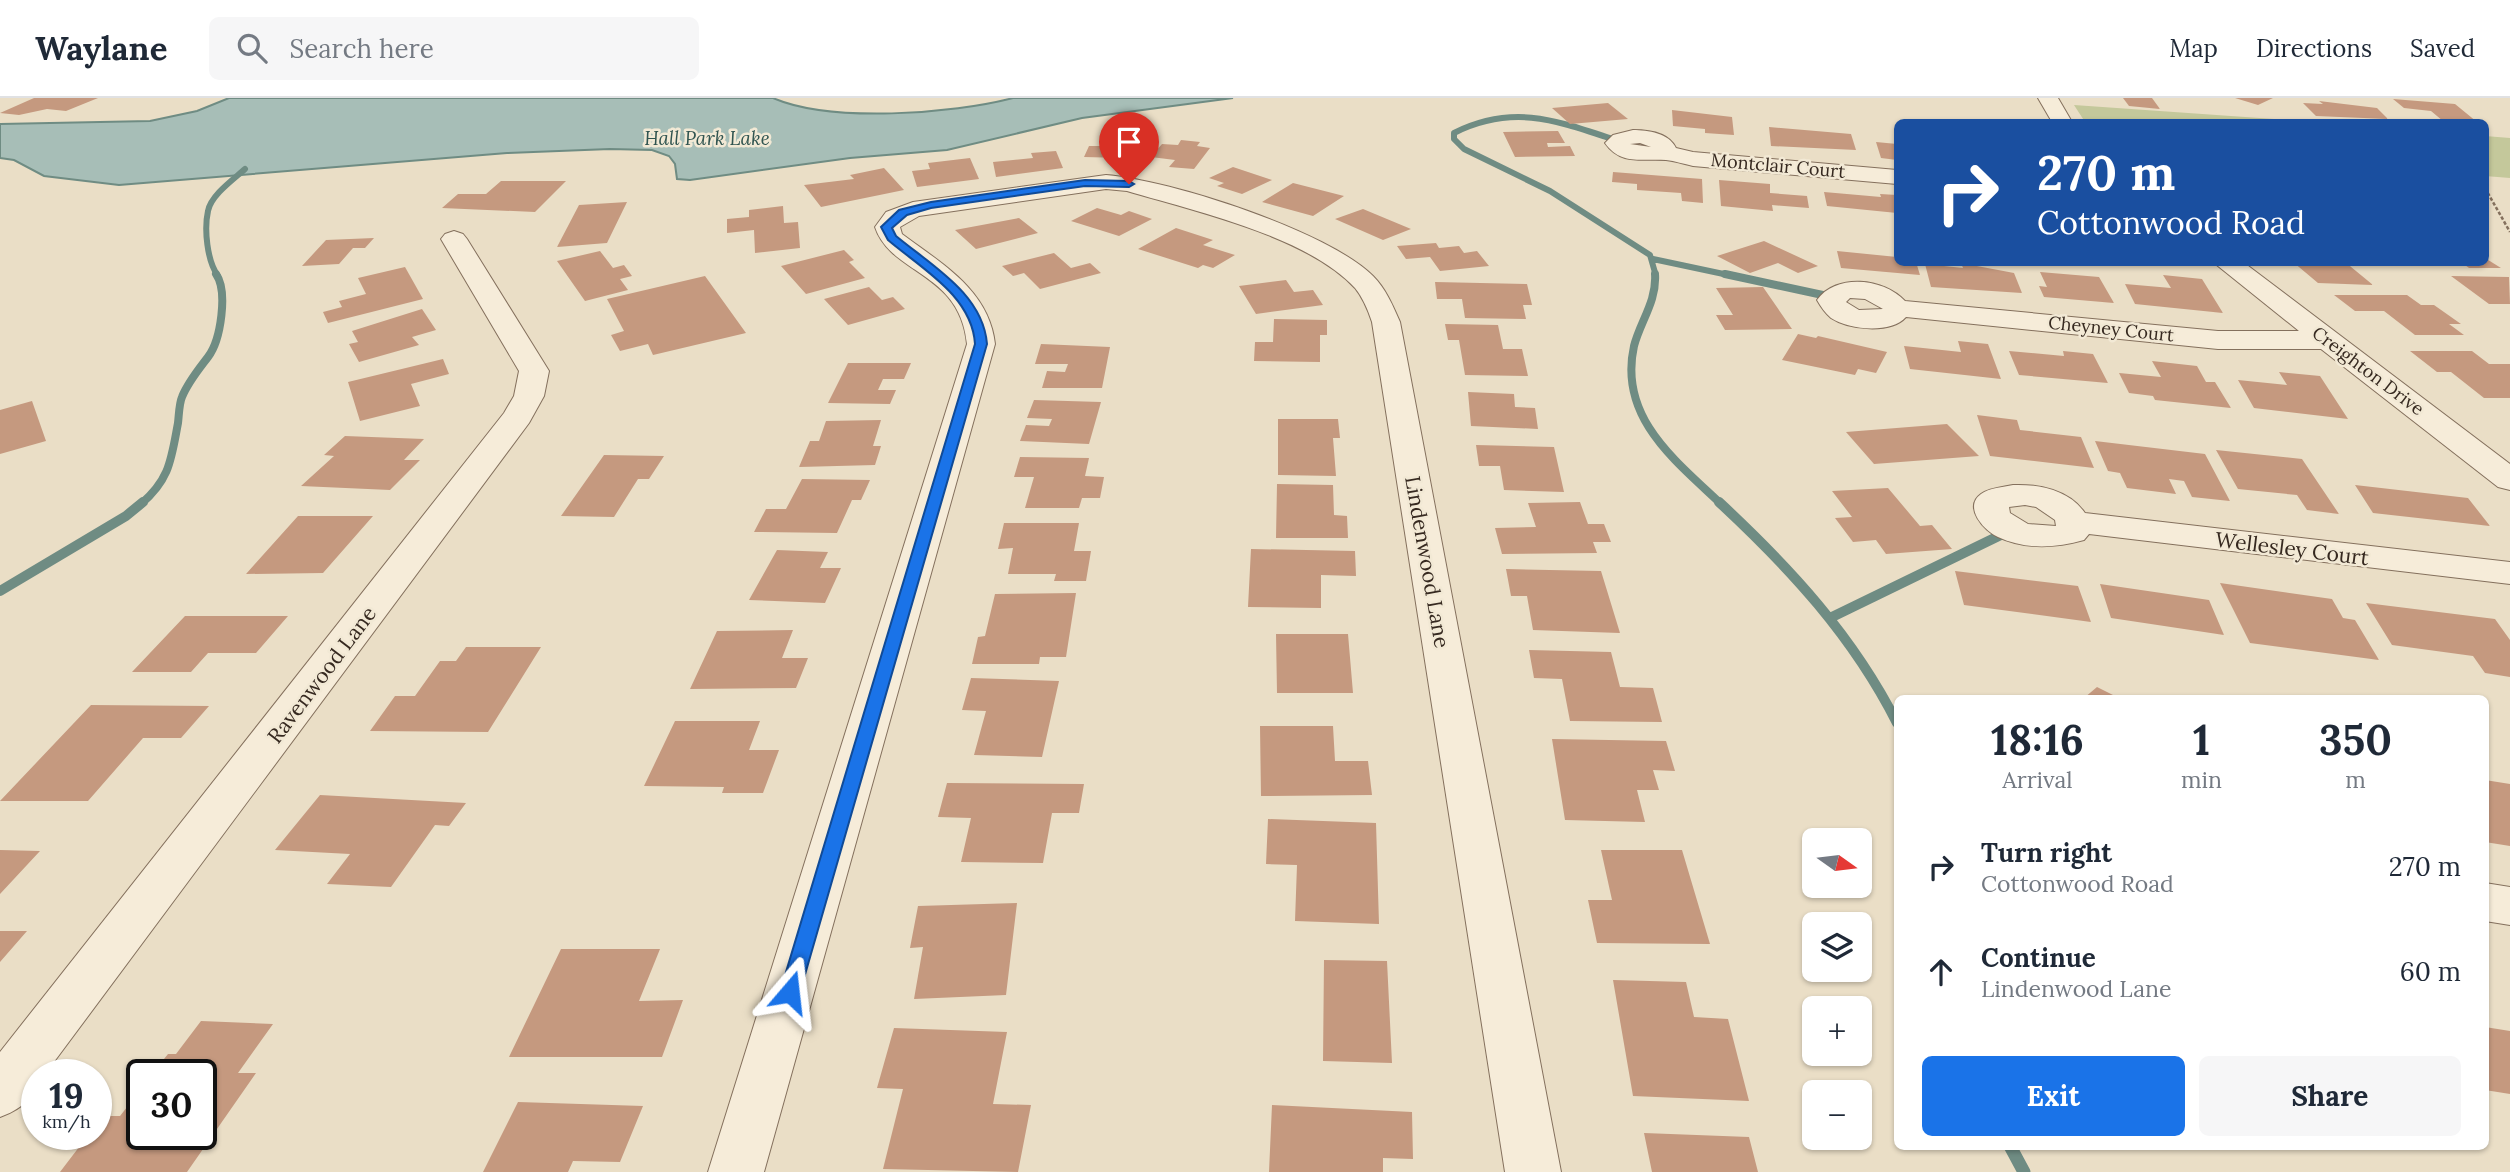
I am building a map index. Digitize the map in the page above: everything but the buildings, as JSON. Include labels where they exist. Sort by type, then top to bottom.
[{"type":"street","points":[[2048,98],[2060,119]]},
{"type":"street","name":"Montclair Court","points":[[1660,153],[1693,159],[1894,177]]},
{"type":"street","name":"Lindenwood Lane","points":[[736,1172],[981,344],[979,325],[966,301],[891,238],[887,227],[895,217],[913,209],[1106,182],[1129,184],[1301,241],[1351,271],[1363,281],[1379,304],[1386,322],[1533,1172]]},
{"type":"street","name":"Ravenwood Lane","points":[[0,1093],[331,663],[510,426],[529,396],[534,371],[454,239]]},
{"type":"street","name":"Creighton Drive","points":[[2231,266],[2510,480]]},
{"type":"street","name":"Cheyney Court","points":[[1897,308],[2218,340],[2326,340]]},
{"type":"street","name":"Wellesley Court","points":[[2074,522],[2510,573]]},
{"type":"street","points":[[2489,903],[2510,906]]},
{"type":"path","points":[[2489,195],[2510,232]]},
{"type":"green space","points":[[2074,105],[2275,119],[2083,119]]},
{"type":"green space","points":[[2489,136],[2510,138],[2510,178],[2489,176]]},
{"type":"water","name":"Hall Park Lake","points":[[229,98],[773,98],[826,111],[892,113],[926,112],[1013,98],[1233,98],[1082,118],[947,150],[850,158],[690,180],[677,179],[675,164],[669,156],[652,150],[507,153],[119,185],[44,176],[14,160],[0,158],[0,124],[150,121],[197,111]]},
{"type":"waterway","points":[[1618,141],[1556,122],[1516,117],[1476,124],[1454,133],[1454,139],[1464,149],[1550,191],[1650,255],[1656,276]]},
{"type":"waterway","points":[[218,276],[207,245],[208,211],[218,193],[245,169]]},
{"type":"waterway","points":[[1653,259],[1733,276]]},
{"type":"waterway","points":[[141,504],[164,477],[173,448],[182,397],[213,349],[222,303],[220,282],[216,274]]},
{"type":"waterway","points":[[1655,274],[1651,302],[1634,346],[1631,372],[1635,395],[1643,416],[1669,454],[1721,504]]},
{"type":"waterway","points":[[1725,274],[1832,297]]},
{"type":"waterway","points":[[0,591],[126,516],[143,502]]},
{"type":"waterway","points":[[1719,502],[1771,552],[1840,632],[1880,691],[1894,717]]},
{"type":"waterway","points":[[1832,617],[2009,531]]},
{"type":"waterway","points":[[2012,1150],[2024,1172]]},
{"type":"route","points":[[790,992],[981,344],[979,325],[966,301],[891,238],[887,227],[903,212],[931,205],[1085,183],[1129,184]]}]
